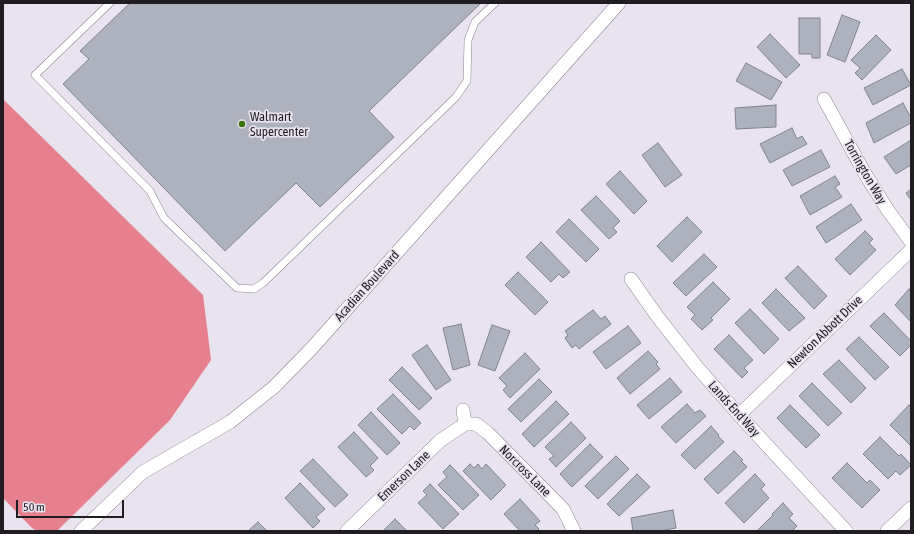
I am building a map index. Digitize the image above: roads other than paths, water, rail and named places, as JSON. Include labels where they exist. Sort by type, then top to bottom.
[{"type":"street","name":"Acadian Boulevard","points":[[81,531],[143,472],[230,422],[274,387],[312,348],[618,3]]},
{"type":"street","name":"Torrington Way","points":[[824,99],[864,172],[887,209],[911,242]]},
{"type":"street","name":"Newton Abbott Drive","points":[[739,415],[911,250]]},
{"type":"street","name":"Lands End Way","points":[[631,279],[656,316],[697,367],[846,531]]},
{"type":"street","points":[[463,410],[465,424]]},
{"type":"street","name":"Emerson Lane","points":[[347,531],[442,440],[465,424]]},
{"type":"street","name":"Norcross Lane","points":[[465,424],[476,424],[488,434],[563,509],[574,531]]},
{"type":"street","points":[[887,531],[911,508]]},
{"type":"lane","points":[[110,3],[35,75],[150,191],[164,218],[237,288],[254,289],[269,277],[456,97],[467,80],[468,40],[475,22],[495,3]]},
{"type":"place","name":"Walmart Supercenter","points":[[242,124]]}]
